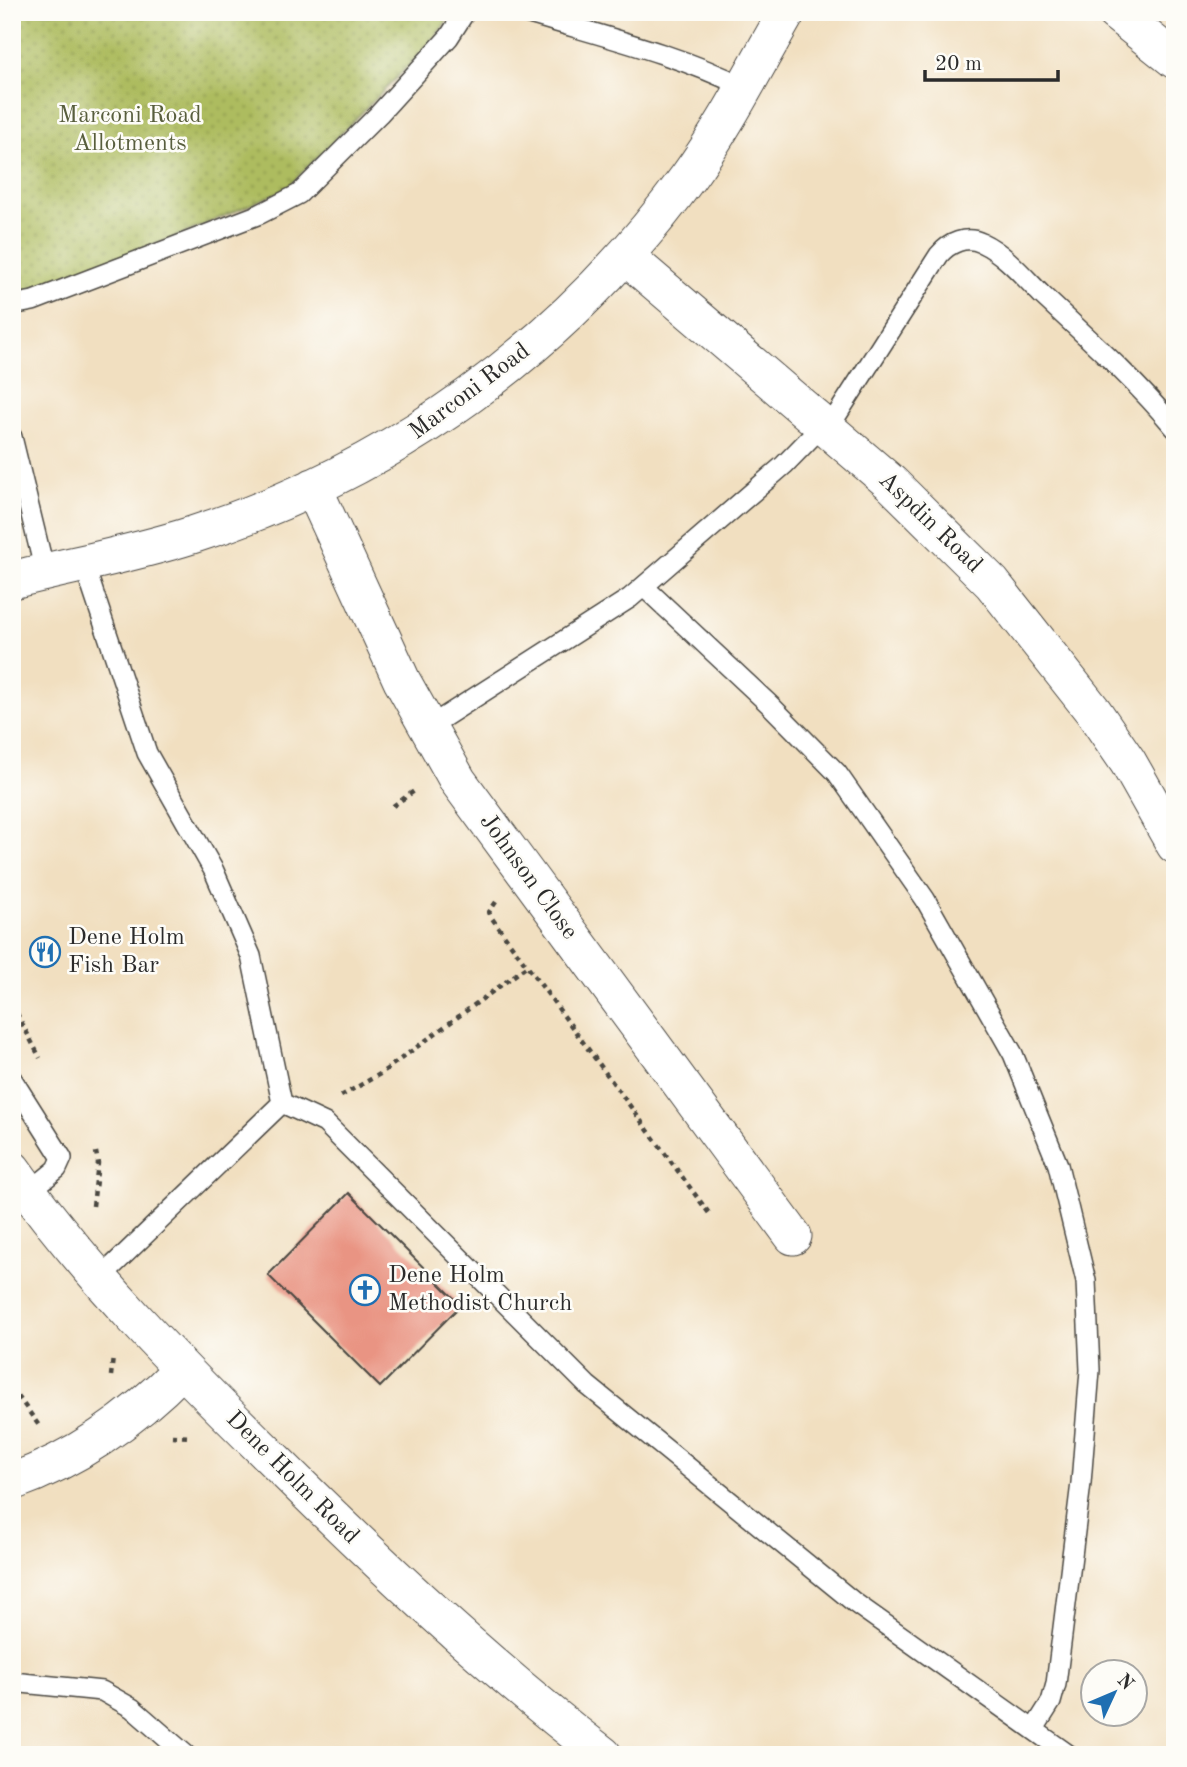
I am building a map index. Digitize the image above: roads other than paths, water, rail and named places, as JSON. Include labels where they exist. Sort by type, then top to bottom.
[{"type":"street","name":"Marconi Road","points":[[29,576],[191,536],[313,487],[404,441],[481,388],[576,308],[625,256],[689,176],[787,12]]},
{"type":"street","points":[[1115,12],[1175,60]]},
{"type":"street","name":"Aspdin Road","points":[[625,256],[922,511],[1023,618],[1128,762],[1175,845]]},
{"type":"street","name":"Johnson Close","points":[[313,487],[427,728],[478,809],[793,1236]]},
{"type":"street","name":"Dene Holm Road","points":[[21,1180],[110,1269],[182,1369],[404,1587],[603,1755]]},
{"type":"street","points":[[12,1482],[97,1442],[155,1397],[182,1369]]},
{"type":"lane","points":[[12,305],[33,301],[244,220],[299,194],[379,114],[455,30],[465,12]]},
{"type":"lane","points":[[523,12],[719,75],[744,88]]},
{"type":"lane","points":[[427,728],[644,587],[806,446],[825,427],[939,255],[950,245],[964,240],[981,242],[1027,280],[1116,366],[1175,428]]},
{"type":"lane","points":[[12,437],[29,576]]},
{"type":"lane","points":[[84,564],[147,752],[214,871],[251,956],[282,1103]]},
{"type":"lane","points":[[644,587],[770,705],[837,774],[925,899],[1013,1054],[1058,1165],[1076,1227],[1086,1281],[1090,1384],[1081,1483],[1055,1693],[1034,1729]]},
{"type":"lane","points":[[12,1079],[62,1157],[57,1169],[21,1180]]},
{"type":"lane","points":[[110,1269],[282,1103]]},
{"type":"lane","points":[[282,1103],[326,1123],[567,1366],[656,1443],[855,1603],[1069,1755]]},
{"type":"lane","points":[[12,1682],[102,1691],[132,1708],[186,1755]]},
{"type":"place","name":"Dene Holm Fish Bar","points":[[45,952]]},
{"type":"place","name":"Dene Holm Methodist Church","points":[[365,1290]]},
{"type":"park label","name":"Marconi Road Allotments","points":[[130,130]]}]
